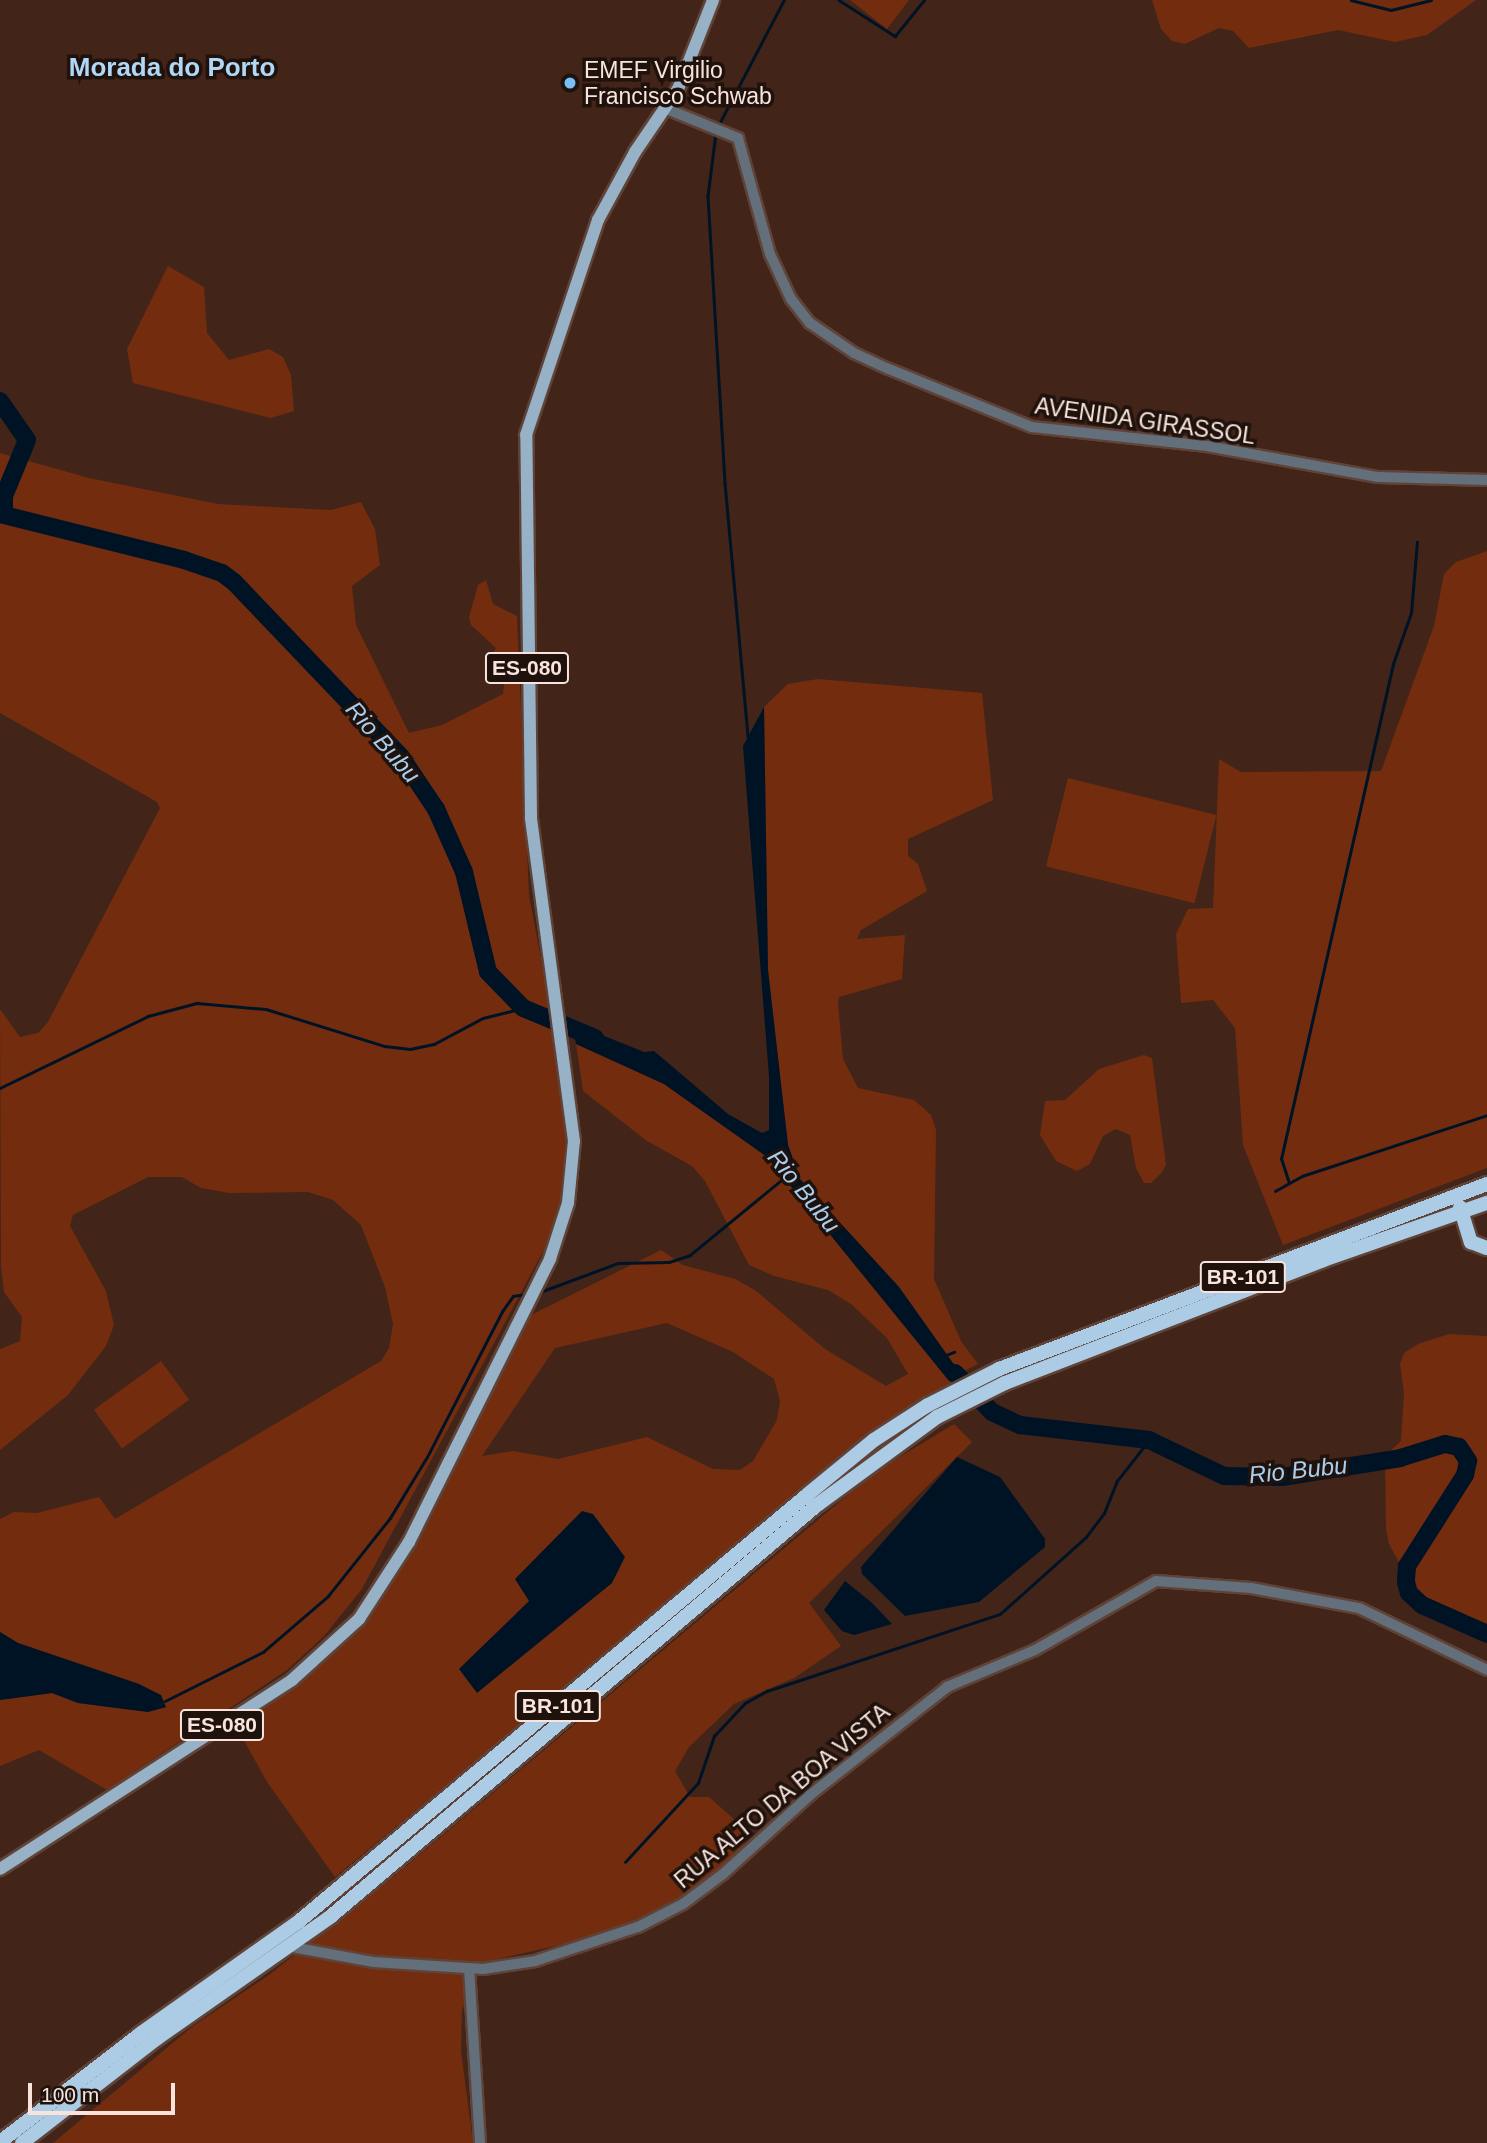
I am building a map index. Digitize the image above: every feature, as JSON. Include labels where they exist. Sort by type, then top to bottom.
[{"type":"highway","name":"BR-101","points":[[0,2142],[140,2034],[297,1923],[874,1440],[932,1411],[999,1369],[1487,1184]]},
{"type":"highway","points":[[1487,1191],[1464,1199],[1461,1213],[1471,1242],[1487,1248]]},
{"type":"highway","name":"BR-101","points":[[22,2143],[156,2039],[292,1947],[817,1504],[932,1411],[1323,1260],[1487,1203]]},
{"type":"main road","name":"ES-080","points":[[0,1869],[292,1680],[328,1651],[378,1593],[432,1497],[534,1296],[568,1203],[574,1141],[539,900],[529,785],[526,435],[598,220],[635,152],[667,109],[713,0]]},
{"type":"street","name":"AVENIDA GIRASSOL","points":[[667,109],[702,120],[738,138],[770,254],[791,299],[810,323],[854,353],[889,369],[1032,427],[1208,446],[1378,477],[1487,480]]},
{"type":"street","name":"RUA ALTO DA BOA VISTA","points":[[292,1947],[373,1962],[469,1968],[534,1962],[638,1927],[683,1904],[810,1795],[947,1686],[1035,1650],[1148,1584],[1166,1580],[1251,1588],[1359,1608],[1487,1670]]},
{"type":"street","points":[[469,1968],[480,2143]]},
{"type":"shaded area","points":[[850,0],[909,0],[887,29]]},
{"type":"shaded area","points":[[1152,0],[1476,0],[1427,35],[1395,42],[1338,30],[1249,48],[1233,31],[1219,28],[1185,44],[1172,41],[1161,29]]},
{"type":"shaded area","points":[[168,266],[204,287],[207,333],[229,360],[269,349],[283,357],[291,375],[294,411],[271,418],[133,383],[127,349]]},
{"type":"shaded area","points":[[0,453],[89,478],[218,504],[331,510],[361,502],[375,529],[380,565],[352,586],[356,625],[409,733],[442,725],[503,694],[504,684],[495,680],[485,665],[496,648],[471,625],[469,617],[478,585],[486,580],[493,604],[517,616],[529,895],[572,1124],[565,1192],[553,1233],[362,1589],[324,1636],[287,1670],[107,1790],[39,1750],[0,1766],[0,1700],[52,1693],[78,1703],[148,1712],[166,1707],[139,1684],[18,1643],[0,1632],[0,1519],[14,1512],[37,1513],[99,1497],[115,1519],[381,1361],[389,1348],[393,1324],[385,1287],[361,1225],[333,1200],[308,1192],[229,1193],[201,1188],[182,1177],[148,1177],[73,1215],[70,1226],[106,1291],[114,1325],[106,1346],[68,1395],[0,1450],[0,1349],[20,1341],[22,1317],[4,1292],[1,1266],[0,1009],[20,1037],[38,1033],[48,1022],[160,808],[157,802],[0,713]]},
{"type":"shaded area","points":[[1487,551],[1487,1168],[1283,1245],[1243,1145],[1235,1028],[1213,1000],[1181,1003],[1176,934],[1188,909],[1213,908],[1219,759],[1241,772],[1381,771],[1434,626],[1444,574],[1456,562]]},
{"type":"shaded area","points":[[818,679],[982,693],[993,800],[908,839],[908,856],[918,864],[927,891],[861,930],[857,939],[905,935],[902,979],[839,997],[838,1004],[843,1059],[858,1088],[914,1100],[931,1115],[936,1130],[934,1279],[961,1341],[978,1364],[960,1373],[899,1287],[800,1179],[788,1145],[768,970],[764,707],[788,684]]},
{"type":"shaded area","points":[[1068,778],[1216,815],[1194,903],[1046,866]]},
{"type":"shaded area","points":[[576,1044],[664,1084],[767,1157],[949,1380],[960,1382],[717,1562],[335,1877],[267,1782],[236,1726],[317,1667],[364,1621],[411,1550],[531,1315],[661,1250],[683,1265],[735,1279],[755,1290],[825,1349],[886,1386],[908,1374],[887,1338],[851,1304],[828,1290],[774,1276],[749,1265],[705,1181],[692,1166],[647,1141],[583,1091]],"holes":[[[667,1323],[733,1352],[774,1379],[780,1401],[777,1420],[753,1461],[740,1470],[713,1469],[647,1437],[558,1459],[513,1451],[482,1456],[555,1348]],[[515,1579],[612,1583],[553,1628],[459,1669],[530,1601]]]},
{"type":"shaded area","points":[[1144,1055],[1152,1058],[1166,1165],[1162,1172],[1151,1183],[1144,1183],[1136,1168],[1130,1135],[1116,1129],[1103,1136],[1090,1164],[1077,1171],[1056,1161],[1040,1135],[1045,1101],[1065,1100],[1099,1069]]},
{"type":"shaded area","points":[[1449,1334],[1487,1336],[1487,1640],[1421,1603],[1389,1544],[1386,1528],[1385,1456],[1401,1441],[1404,1393],[1400,1364],[1404,1353],[1418,1344]]},
{"type":"shaded area","points":[[161,1361],[189,1400],[122,1449],[94,1410]]},
{"type":"shaded area","points":[[954,1424],[972,1442],[809,1603],[841,1646],[794,1678],[734,1704],[689,1747],[675,1771],[690,1797],[709,1797],[736,1821],[746,1841],[734,1858],[677,1903],[629,1929],[485,1962],[462,2010],[461,2051],[473,2143],[53,2143],[193,2026],[269,1975],[393,1877],[875,1472]]},
{"type":"water","points":[[764,707],[768,970],[788,1145],[800,1179],[899,1287],[960,1373],[960,1382],[949,1381],[767,1157],[664,1084],[576,1044],[572,1023],[644,1052],[654,1051],[728,1114],[762,1133],[769,1130],[769,1076],[743,746]]},
{"type":"water","points":[[957,1457],[1000,1477],[1045,1539],[1045,1547],[979,1602],[905,1616],[862,1574],[861,1567]]},
{"type":"water","points":[[582,1511],[593,1514],[625,1557],[612,1583],[477,1693],[459,1669],[529,1601],[515,1579]]},
{"type":"water","points":[[845,1581],[892,1624],[854,1635],[842,1631],[824,1610]]},
{"type":"water","points":[[0,1632],[18,1643],[139,1684],[161,1695],[166,1707],[148,1712],[78,1703],[52,1693],[0,1700]]},
{"type":"waterway","points":[[718,126],[784,0]]},
{"type":"waterway","points":[[839,0],[895,36],[924,0]]},
{"type":"waterway","points":[[1351,0],[1391,10],[1431,0]]},
{"type":"waterway","points":[[716,133],[708,196],[725,483],[748,736]]},
{"type":"waterway","name":"Rio Bubu","points":[[0,401],[27,440],[4,496],[4,515],[184,560],[222,573],[234,582],[401,757],[436,809],[464,872],[488,972],[523,1008],[595,1038]]},
{"type":"waterway","points":[[1289,1183],[1281,1159],[1393,664],[1411,613],[1417,542]]},
{"type":"waterway","points":[[0,1088],[148,1016],[197,1003],[266,1009],[385,1046],[410,1049],[434,1044],[483,1018],[523,1008]]},
{"type":"waterway","points":[[1275,1191],[1302,1176],[1487,1115]]},
{"type":"waterway","points":[[540,1292],[618,1263],[669,1262],[690,1255],[785,1177]]},
{"type":"waterway","points":[[165,1701],[263,1652],[328,1596],[390,1518],[427,1457],[503,1310],[513,1296],[526,1294]]},
{"type":"waterway","points":[[944,1356],[954,1352]]},
{"type":"waterway","name":"Rio Bubu","points":[[955,1373],[992,1412],[1020,1425],[1149,1440],[1224,1476],[1282,1477],[1400,1458],[1445,1444],[1459,1447],[1468,1461],[1465,1475],[1407,1566],[1406,1582],[1409,1593],[1422,1605],[1487,1634]]},
{"type":"waterway","points":[[625,1862],[698,1783],[714,1736],[745,1703],[767,1691],[1000,1614],[1086,1537],[1104,1513],[1117,1481],[1149,1440]]},
{"type":"place","name":"EMEF Virgilio Francisco Schwab","points":[[570,83]]},
{"type":"district","name":"Morada do Porto","points":[[172,68]]}]
